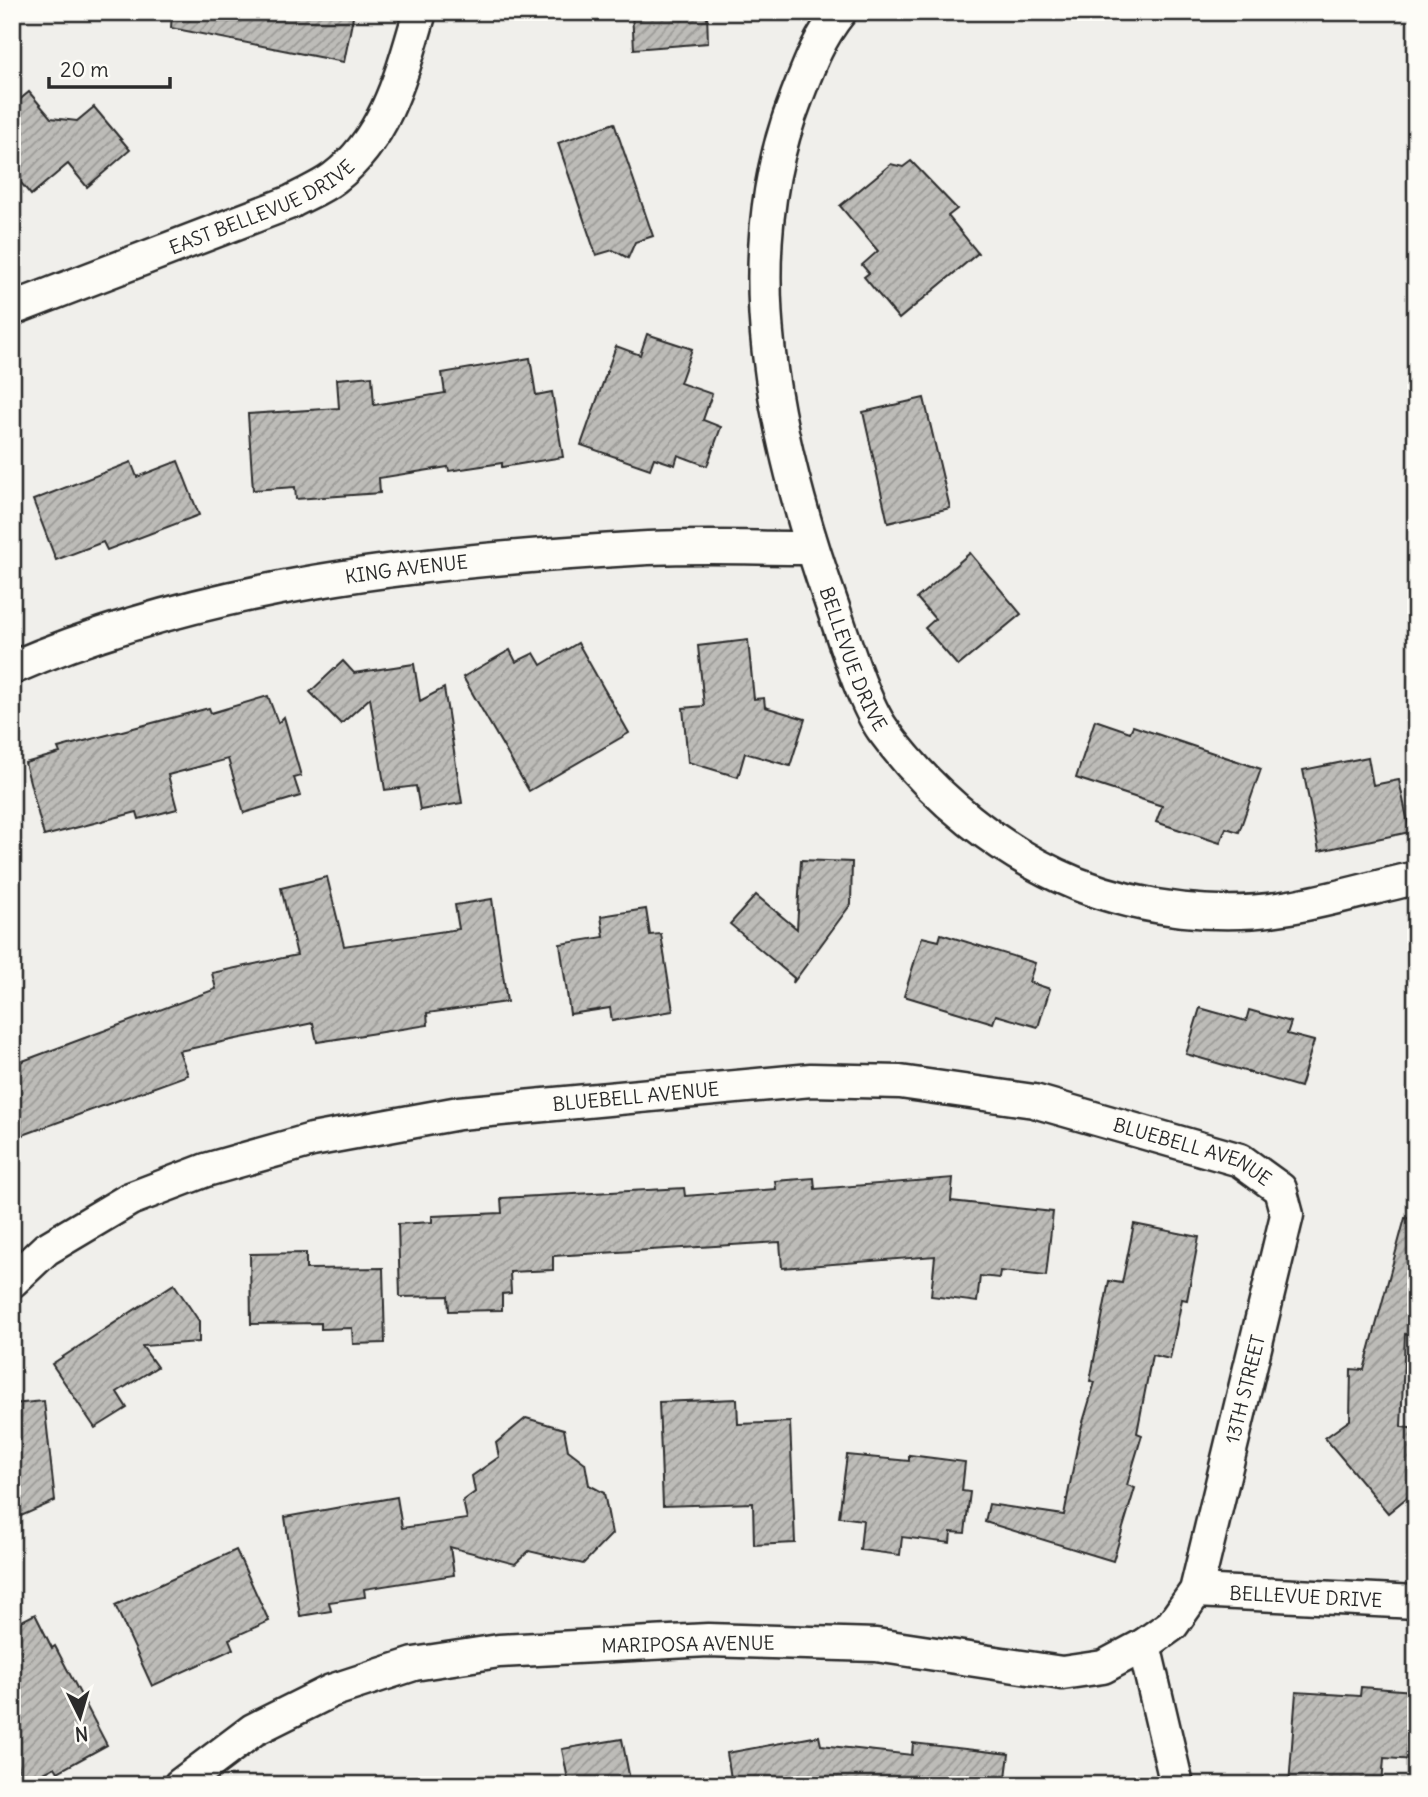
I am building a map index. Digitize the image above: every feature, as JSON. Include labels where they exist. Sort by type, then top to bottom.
[{"type":"street","name":"EAST BELLEVUE DRIVE","points":[[12,309],[291,202],[334,178],[368,144],[393,101],[420,12]]},
{"type":"street","name":"BELLEVUE DRIVE","points":[[839,12],[820,37],[781,138],[763,245],[767,338],[789,463],[812,548],[852,663],[881,728],[949,804],[1010,850],[1078,884],[1171,909],[1240,913],[1291,907],[1416,878]]},
{"type":"street","name":"KING AVENUE","points":[[12,668],[78,639],[184,607],[397,569],[634,548],[812,548]]},
{"type":"street","name":"BLUEBELL AVENUE","points":[[12,1281],[47,1250],[130,1199],[206,1170],[312,1140],[459,1113],[811,1080],[901,1082],[1034,1101],[1240,1160],[1280,1189]]},
{"type":"street","name":"13TH STREET","points":[[1196,1591],[1287,1215],[1280,1189]]},
{"type":"street","name":"BELLEVUE DRIVE","points":[[1196,1591],[1416,1602]]},
{"type":"street","name":"MARIPOSA AVENUE","points":[[180,1785],[253,1730],[331,1691],[414,1664],[499,1651],[708,1640],[863,1645],[1062,1673],[1103,1667],[1144,1645],[1172,1625],[1196,1591]]},
{"type":"street","points":[[1144,1645],[1177,1785]]},
{"type":"building","points":[[172,12],[354,12],[344,62],[171,28]]},
{"type":"building","points":[[632,12],[707,12],[708,43],[634,49]]},
{"type":"building","points":[[29,92],[51,118],[77,121],[94,107],[130,150],[87,187],[68,164],[31,195],[12,172],[12,106]]},
{"type":"building","points":[[614,123],[653,236],[635,242],[628,258],[613,250],[596,255],[558,143]]},
{"type":"building","points":[[911,161],[957,209],[948,216],[978,253],[899,319],[864,277],[869,273],[862,265],[878,251],[840,206],[891,164],[903,167]]},
{"type":"building","points":[[647,334],[692,349],[680,383],[712,394],[703,420],[721,427],[707,466],[678,455],[675,465],[654,458],[650,469],[581,445],[616,346],[640,355]]},
{"type":"building","points":[[530,358],[536,395],[552,392],[563,457],[502,467],[502,463],[449,471],[448,467],[379,478],[380,493],[296,499],[295,487],[253,490],[248,414],[339,408],[337,379],[372,376],[374,405],[445,393],[442,373]]},
{"type":"building","points":[[924,398],[950,508],[888,523],[863,412]]},
{"type":"building","points":[[178,461],[199,515],[107,550],[103,542],[56,560],[33,500],[131,462],[137,477]]},
{"type":"building","points":[[970,553],[1021,614],[958,666],[925,628],[935,619],[917,598]]},
{"type":"building","points":[[748,640],[754,699],[764,698],[765,707],[805,719],[790,766],[745,753],[738,777],[688,762],[683,708],[704,706],[698,646]]},
{"type":"building","points":[[578,643],[629,733],[529,791],[463,677],[510,650],[516,662],[534,653],[541,665]]},
{"type":"building","points":[[343,661],[354,673],[414,664],[420,701],[444,688],[462,803],[420,810],[416,786],[385,790],[370,698],[341,724],[310,692]]},
{"type":"building","points":[[268,696],[278,723],[284,717],[301,776],[294,778],[300,796],[244,813],[228,759],[168,775],[177,809],[139,819],[137,812],[44,836],[25,763],[60,753],[58,748],[209,708],[211,713]]},
{"type":"building","points":[[1095,720],[1130,732],[1133,726],[1261,769],[1239,832],[1226,828],[1220,843],[1156,822],[1162,806],[1076,778]]},
{"type":"building","points":[[1368,757],[1373,785],[1399,780],[1410,832],[1319,851],[1303,770]]},
{"type":"building","points":[[801,860],[852,862],[851,904],[793,983],[794,978],[730,924],[756,895],[797,929]]},
{"type":"building","points":[[327,877],[344,946],[459,929],[455,905],[492,899],[507,1002],[427,1013],[428,1025],[317,1042],[313,1023],[179,1051],[188,1075],[12,1139],[12,1065],[216,989],[212,973],[297,955],[281,888]]},
{"type":"building","points":[[646,909],[650,935],[661,934],[673,1011],[612,1021],[610,1008],[570,1014],[560,944],[604,937],[601,916]]},
{"type":"building","points":[[941,934],[1035,963],[1029,982],[1050,989],[1038,1027],[996,1015],[993,1023],[904,996],[922,937],[939,941]]},
{"type":"building","points":[[1200,1008],[1246,1021],[1249,1010],[1291,1022],[1287,1034],[1314,1041],[1300,1087],[1186,1054]]},
{"type":"building","points":[[814,1178],[815,1189],[953,1178],[951,1201],[1053,1212],[1046,1276],[1000,1271],[999,1278],[980,1276],[977,1302],[931,1296],[935,1256],[782,1268],[780,1242],[553,1256],[553,1270],[510,1272],[511,1293],[502,1294],[502,1310],[449,1311],[448,1296],[400,1297],[398,1224],[432,1222],[432,1216],[502,1213],[501,1198],[684,1188],[685,1196],[776,1189],[775,1181]]},
{"type":"building","points":[[1405,1218],[1416,1219],[1416,1337],[1405,1334],[1401,1427],[1416,1429],[1416,1490],[1388,1513],[1325,1438],[1350,1420],[1351,1369],[1364,1370]]},
{"type":"building","points":[[1134,1224],[1199,1237],[1187,1300],[1182,1299],[1170,1359],[1152,1355],[1137,1433],[1142,1435],[1127,1485],[1135,1488],[1113,1561],[985,1522],[989,1504],[1064,1515],[1080,1432],[1095,1382],[1090,1381],[1109,1281],[1122,1283]]},
{"type":"building","points":[[306,1253],[306,1269],[383,1268],[385,1343],[353,1344],[352,1328],[321,1329],[321,1323],[251,1324],[250,1254]]},
{"type":"building","points":[[174,1284],[199,1321],[199,1342],[142,1346],[157,1367],[117,1392],[127,1408],[95,1428],[52,1364]]},
{"type":"building","points":[[737,1399],[738,1424],[790,1422],[795,1543],[754,1545],[753,1503],[663,1506],[659,1402]]},
{"type":"building","points":[[44,1401],[55,1501],[12,1520],[12,1404]]},
{"type":"building","points":[[526,1418],[564,1429],[568,1450],[585,1463],[589,1485],[604,1493],[612,1534],[583,1564],[529,1551],[515,1564],[450,1547],[454,1575],[364,1589],[365,1597],[329,1602],[331,1611],[300,1616],[285,1517],[397,1497],[402,1528],[467,1519],[463,1501],[475,1492],[472,1476],[499,1457],[496,1443]]},
{"type":"building","points":[[847,1455],[909,1461],[909,1455],[965,1462],[962,1491],[970,1492],[965,1533],[951,1532],[950,1543],[902,1537],[900,1555],[860,1550],[863,1520],[839,1517]]},
{"type":"building","points":[[236,1550],[269,1621],[229,1639],[233,1649],[152,1686],[115,1605]]},
{"type":"building","points":[[35,1614],[52,1648],[55,1646],[107,1745],[58,1772],[55,1767],[26,1783],[12,1756],[12,1626]]},
{"type":"building","points":[[1361,1687],[1414,1691],[1412,1718],[1416,1718],[1416,1760],[1384,1758],[1382,1785],[1289,1785],[1296,1692],[1360,1696]]},
{"type":"building","points":[[819,1736],[821,1745],[912,1755],[913,1743],[1009,1754],[1005,1785],[732,1785],[727,1753]]},
{"type":"building","points":[[622,1739],[631,1785],[569,1785],[562,1749]]}]
